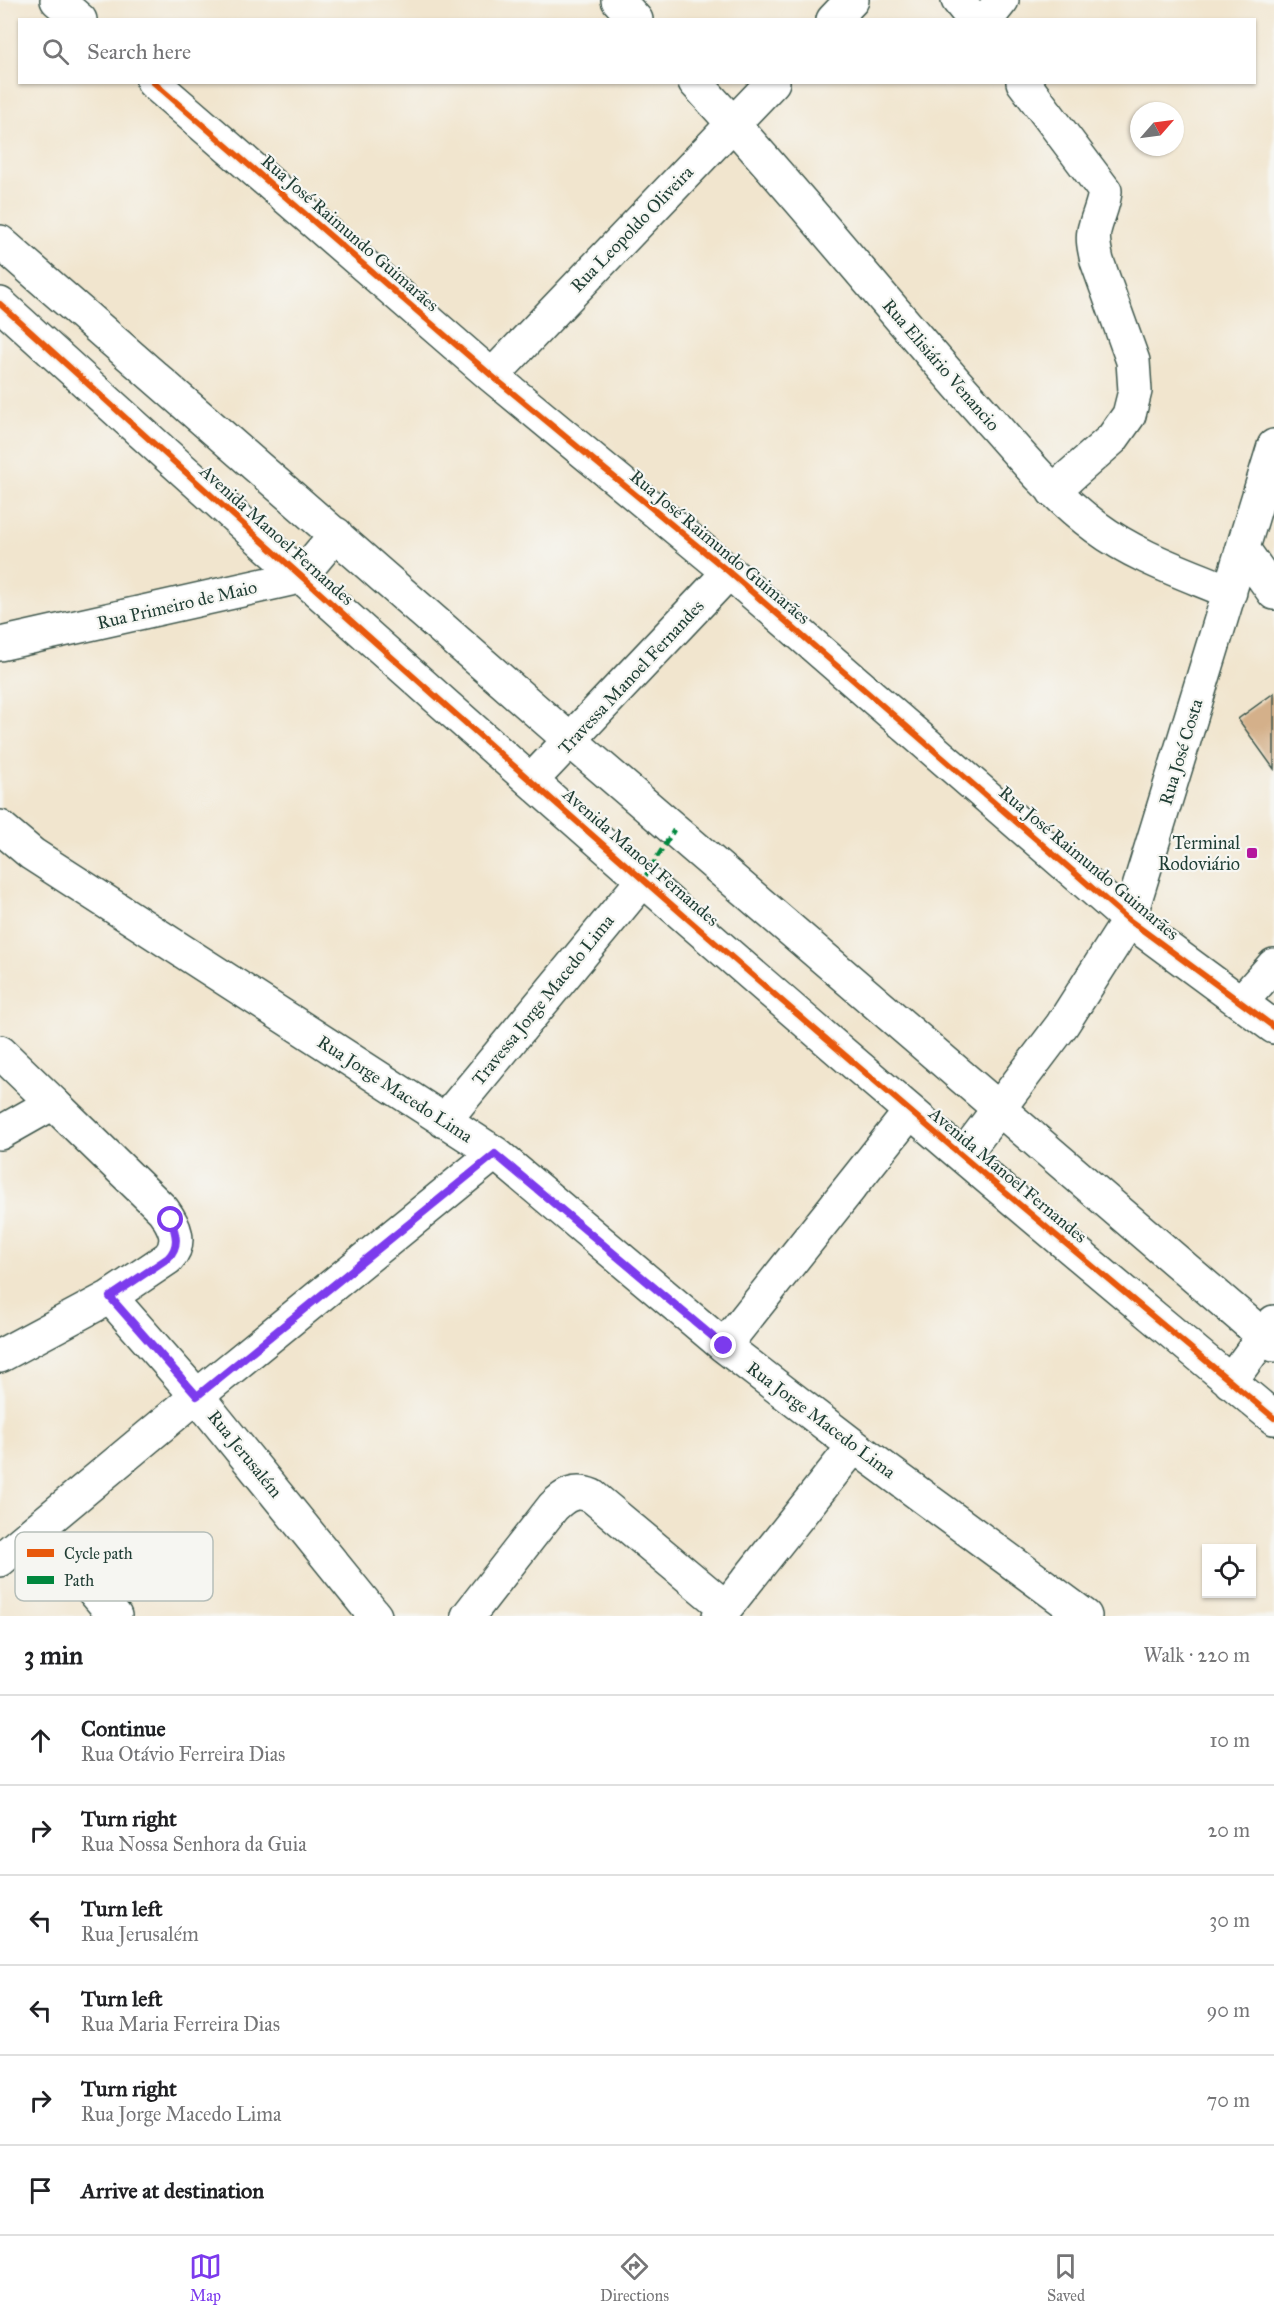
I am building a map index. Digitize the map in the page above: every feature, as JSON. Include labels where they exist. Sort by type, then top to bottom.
[{"type":"street","points":[[57,0],[78,18]]},
{"type":"street","points":[[618,0],[634,18]]},
{"type":"street","points":[[835,18],[852,0]]},
{"type":"street","points":[[958,0],[972,18]]},
{"type":"street","points":[[988,18],[1002,0]]},
{"type":"street","name":"Rua José Raimundo Guimarães","points":[[155,84],[492,376],[729,572],[1129,920],[1274,1027]]},
{"type":"street","name":"Rua Elisiário Venancio","points":[[697,84],[734,123],[946,371],[1053,491],[1097,528],[1149,559],[1230,592]]},
{"type":"street","name":"Rua Leopoldo Oliveira","points":[[492,376],[771,84]]},
{"type":"street","points":[[1024,84],[1105,192],[1105,199],[1094,233],[1094,246],[1097,261],[1133,361],[1135,391],[1129,415],[1112,439],[1053,491]]},
{"type":"street","name":"Avenida Manoel Fernandes","points":[[0,242],[999,1111],[1270,1334]]},
{"type":"street","name":"Avenida Manoel Fernandes","points":[[0,304],[300,577],[643,880],[910,1112],[1274,1418]]},
{"type":"street","name":"Rua José Costa","points":[[963,1156],[999,1111],[1062,1024],[1129,920],[1274,446]]},
{"type":"street","points":[[300,577],[336,534]]},
{"type":"street","points":[[1243,549],[1274,592]]},
{"type":"street","name":"Travessa Manoel Fernandes","points":[[531,781],[729,572]]},
{"type":"street","name":"Rua Primeiro de Maio","points":[[0,644],[300,577]]},
{"type":"street","name":"Rua Jorge Macedo Lima","points":[[0,827],[32,854],[495,1154],[724,1346],[854,1446],[1085,1616]]},
{"type":"street","name":"Travessa Jorge Macedo Lima","points":[[444,1121],[643,880]]},
{"type":"street","points":[[1241,1002],[1274,965]]},
{"type":"street","points":[[0,1052],[171,1220],[177,1242],[174,1252],[168,1258],[110,1297],[0,1356]]},
{"type":"street","points":[[0,1133],[53,1103]]},
{"type":"street","points":[[724,1346],[910,1112]]},
{"type":"street","points":[[35,1532],[197,1396],[495,1154]]},
{"type":"street","name":"Rua Jerusalém","points":[[110,1297],[197,1396],[375,1616]]},
{"type":"street","points":[[1230,1382],[1270,1334]]},
{"type":"street","points":[[468,1616],[561,1498],[582,1492],[592,1496],[722,1612],[854,1446]]},
{"type":"street","points":[[40,1528],[43,1532]]},
{"type":"street","points":[[0,1560],[15,1548]]},
{"type":"street","points":[[103,1601],[116,1616]]},
{"type":"building","points":[[1274,693],[1274,769],[1238,719]]},
{"type":"marked path","points":[[643,880],[674,830]]},
{"type":"cycle path","points":[[155,84],[492,376],[729,572],[1129,920],[1274,1027]]},
{"type":"cycle path","points":[[0,304],[339,610],[680,912],[1000,1188],[1274,1418]]},
{"type":"place","name":"Terminal Rodoviário","points":[[1252,853]]},
{"type":"route","points":[[171,1220],[177,1242],[174,1252],[110,1297],[197,1396],[495,1154],[724,1346]]}]
